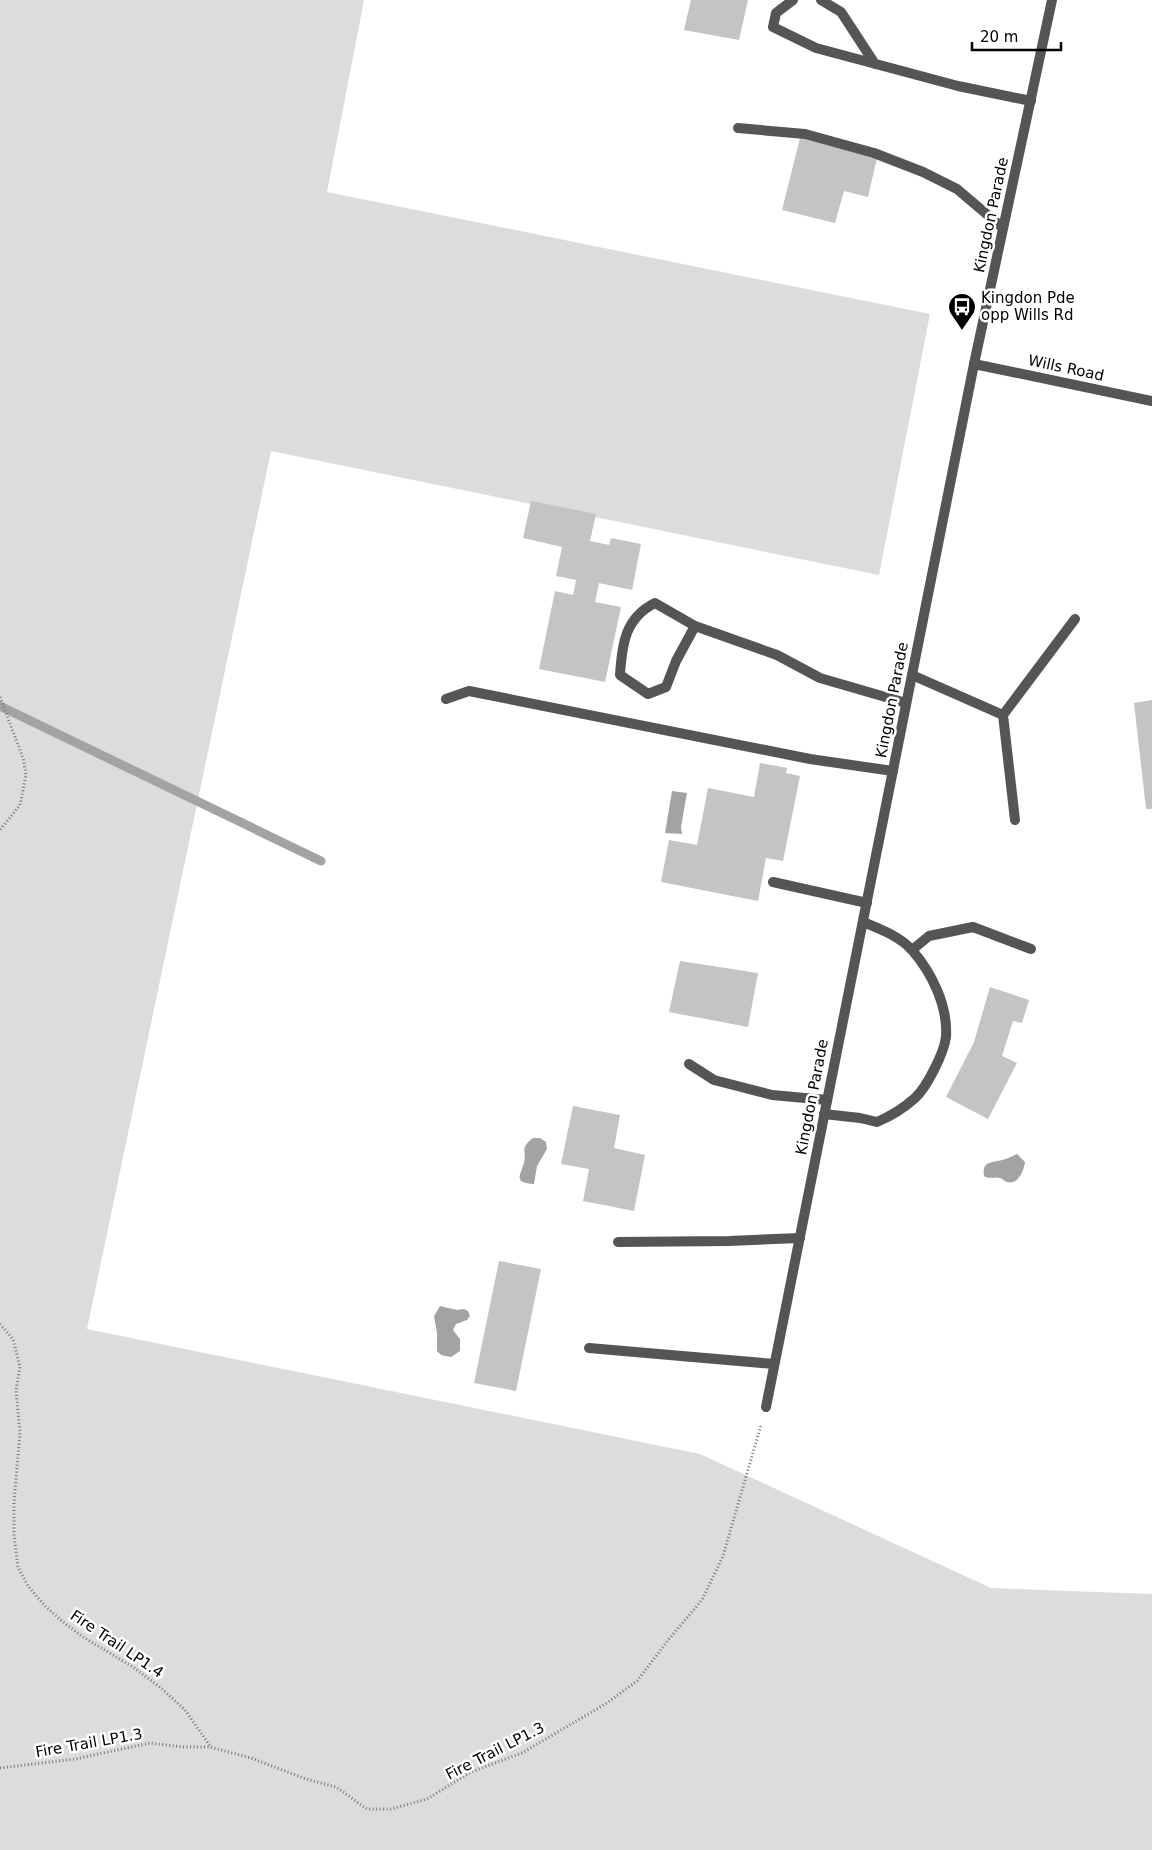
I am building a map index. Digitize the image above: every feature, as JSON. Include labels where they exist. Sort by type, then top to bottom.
[{"type":"street","points":[[793,0],[776,13],[773,27],[816,48],[958,86],[1031,101]]},
{"type":"street","points":[[821,0],[841,12],[875,64]]},
{"type":"street","name":"Kingdon Parade","points":[[766,1407],[974,364],[1052,0]]},
{"type":"street","points":[[738,128],[805,134],[874,153],[915,169],[957,189],[1003,228]]},
{"type":"street","name":"Wills Road","points":[[974,364],[1152,402]]},
{"type":"street","points":[[695,626],[676,661],[666,687],[648,694],[620,675],[622,651],[630,625],[642,609],[655,603],[695,626],[777,655],[820,678],[906,703]]},
{"type":"street","points":[[1015,820],[1003,715],[1075,619]]},
{"type":"street","points":[[912,675],[1003,715]]},
{"type":"street","points":[[446,699],[469,691],[810,758],[893,772]]},
{"type":"street","points":[[773,882],[866,904]]},
{"type":"street","points":[[824,1114],[877,1122],[894,1115],[917,1097],[937,1065],[946,1038],[943,1006],[930,976],[912,950],[894,935],[863,922]]},
{"type":"street","points":[[912,950],[929,936],[973,926],[1031,950]]},
{"type":"street","points":[[689,1064],[714,1080],[772,1095],[827,1100]]},
{"type":"street","points":[[618,1242],[800,1238]]},
{"type":"street","points":[[589,1348],[774,1364]]},
{"type":"path","points":[[0,697],[23,758],[26,775],[20,806],[0,830]]},
{"type":"path","name":"Fire Trail LP1.4","points":[[0,1324],[13,1339],[20,1367],[16,1390],[20,1433],[14,1503],[14,1535],[18,1567],[28,1586],[63,1622],[83,1637],[133,1667],[186,1710],[210,1747]]},
{"type":"path","name":"Fire Trail LP1.3","points":[[0,1768],[75,1759],[150,1743],[183,1747],[210,1747],[251,1758],[306,1779],[336,1786],[367,1809],[391,1810],[427,1799],[471,1772],[522,1753],[607,1703],[637,1681],[702,1600],[723,1556],[766,1407]]},
{"type":"shaded area","points":[[0,0],[364,0],[327,192],[930,314],[879,575],[271,451],[87,1329],[700,1454],[991,1588],[1152,1594],[1152,1850],[0,1850]]},
{"type":"shaded area","points":[[672,791],[687,793],[681,827],[682,834],[665,833]]},
{"type":"shaded area","points":[[533,1138],[540,1138],[546,1142],[547,1149],[537,1166],[534,1184],[523,1182],[520,1178],[525,1159],[524,1150]]},
{"type":"shaded area","points":[[1017,1154],[1025,1162],[1022,1173],[1014,1181],[1007,1182],[1000,1178],[984,1176],[986,1165]]},
{"type":"shaded area","points":[[440,1306],[457,1310],[464,1309],[468,1311],[470,1316],[467,1320],[456,1324],[453,1330],[460,1339],[460,1351],[451,1357],[441,1355],[437,1351],[437,1333],[434,1316]]},
{"type":"building","points":[[691,0],[748,0],[739,40],[684,30]]},
{"type":"building","points":[[800,138],[877,158],[868,197],[844,191],[835,223],[782,210]]},
{"type":"building","points":[[531,501],[596,514],[590,541],[609,545],[611,538],[641,544],[632,590],[599,583],[595,602],[621,607],[605,682],[539,669],[555,591],[573,595],[576,580],[556,576],[562,547],[523,538]]},
{"type":"building","points":[[1152,700],[1152,809],[1146,809],[1134,703]]},
{"type":"building","points":[[760,763],[787,768],[786,773],[800,776],[783,861],[766,858],[758,901],[661,882],[669,840],[697,845],[708,788],[754,797]]},
{"type":"building","points":[[680,961],[758,973],[748,1027],[669,1012]]},
{"type":"building","points":[[990,987],[1029,1000],[1022,1023],[1013,1021],[1002,1056],[1017,1063],[988,1119],[946,1097],[974,1042]]},
{"type":"building","points":[[573,1106],[620,1115],[614,1148],[645,1155],[634,1211],[583,1201],[589,1169],[561,1164]]},
{"type":"building","points":[[499,1261],[541,1269],[516,1391],[474,1383]]},
{"type":"waterway","points":[[0,706],[321,861]]},
{"type":"place","name":"Kingdon Pde opp Wills Rd","points":[[962,331]]}]
